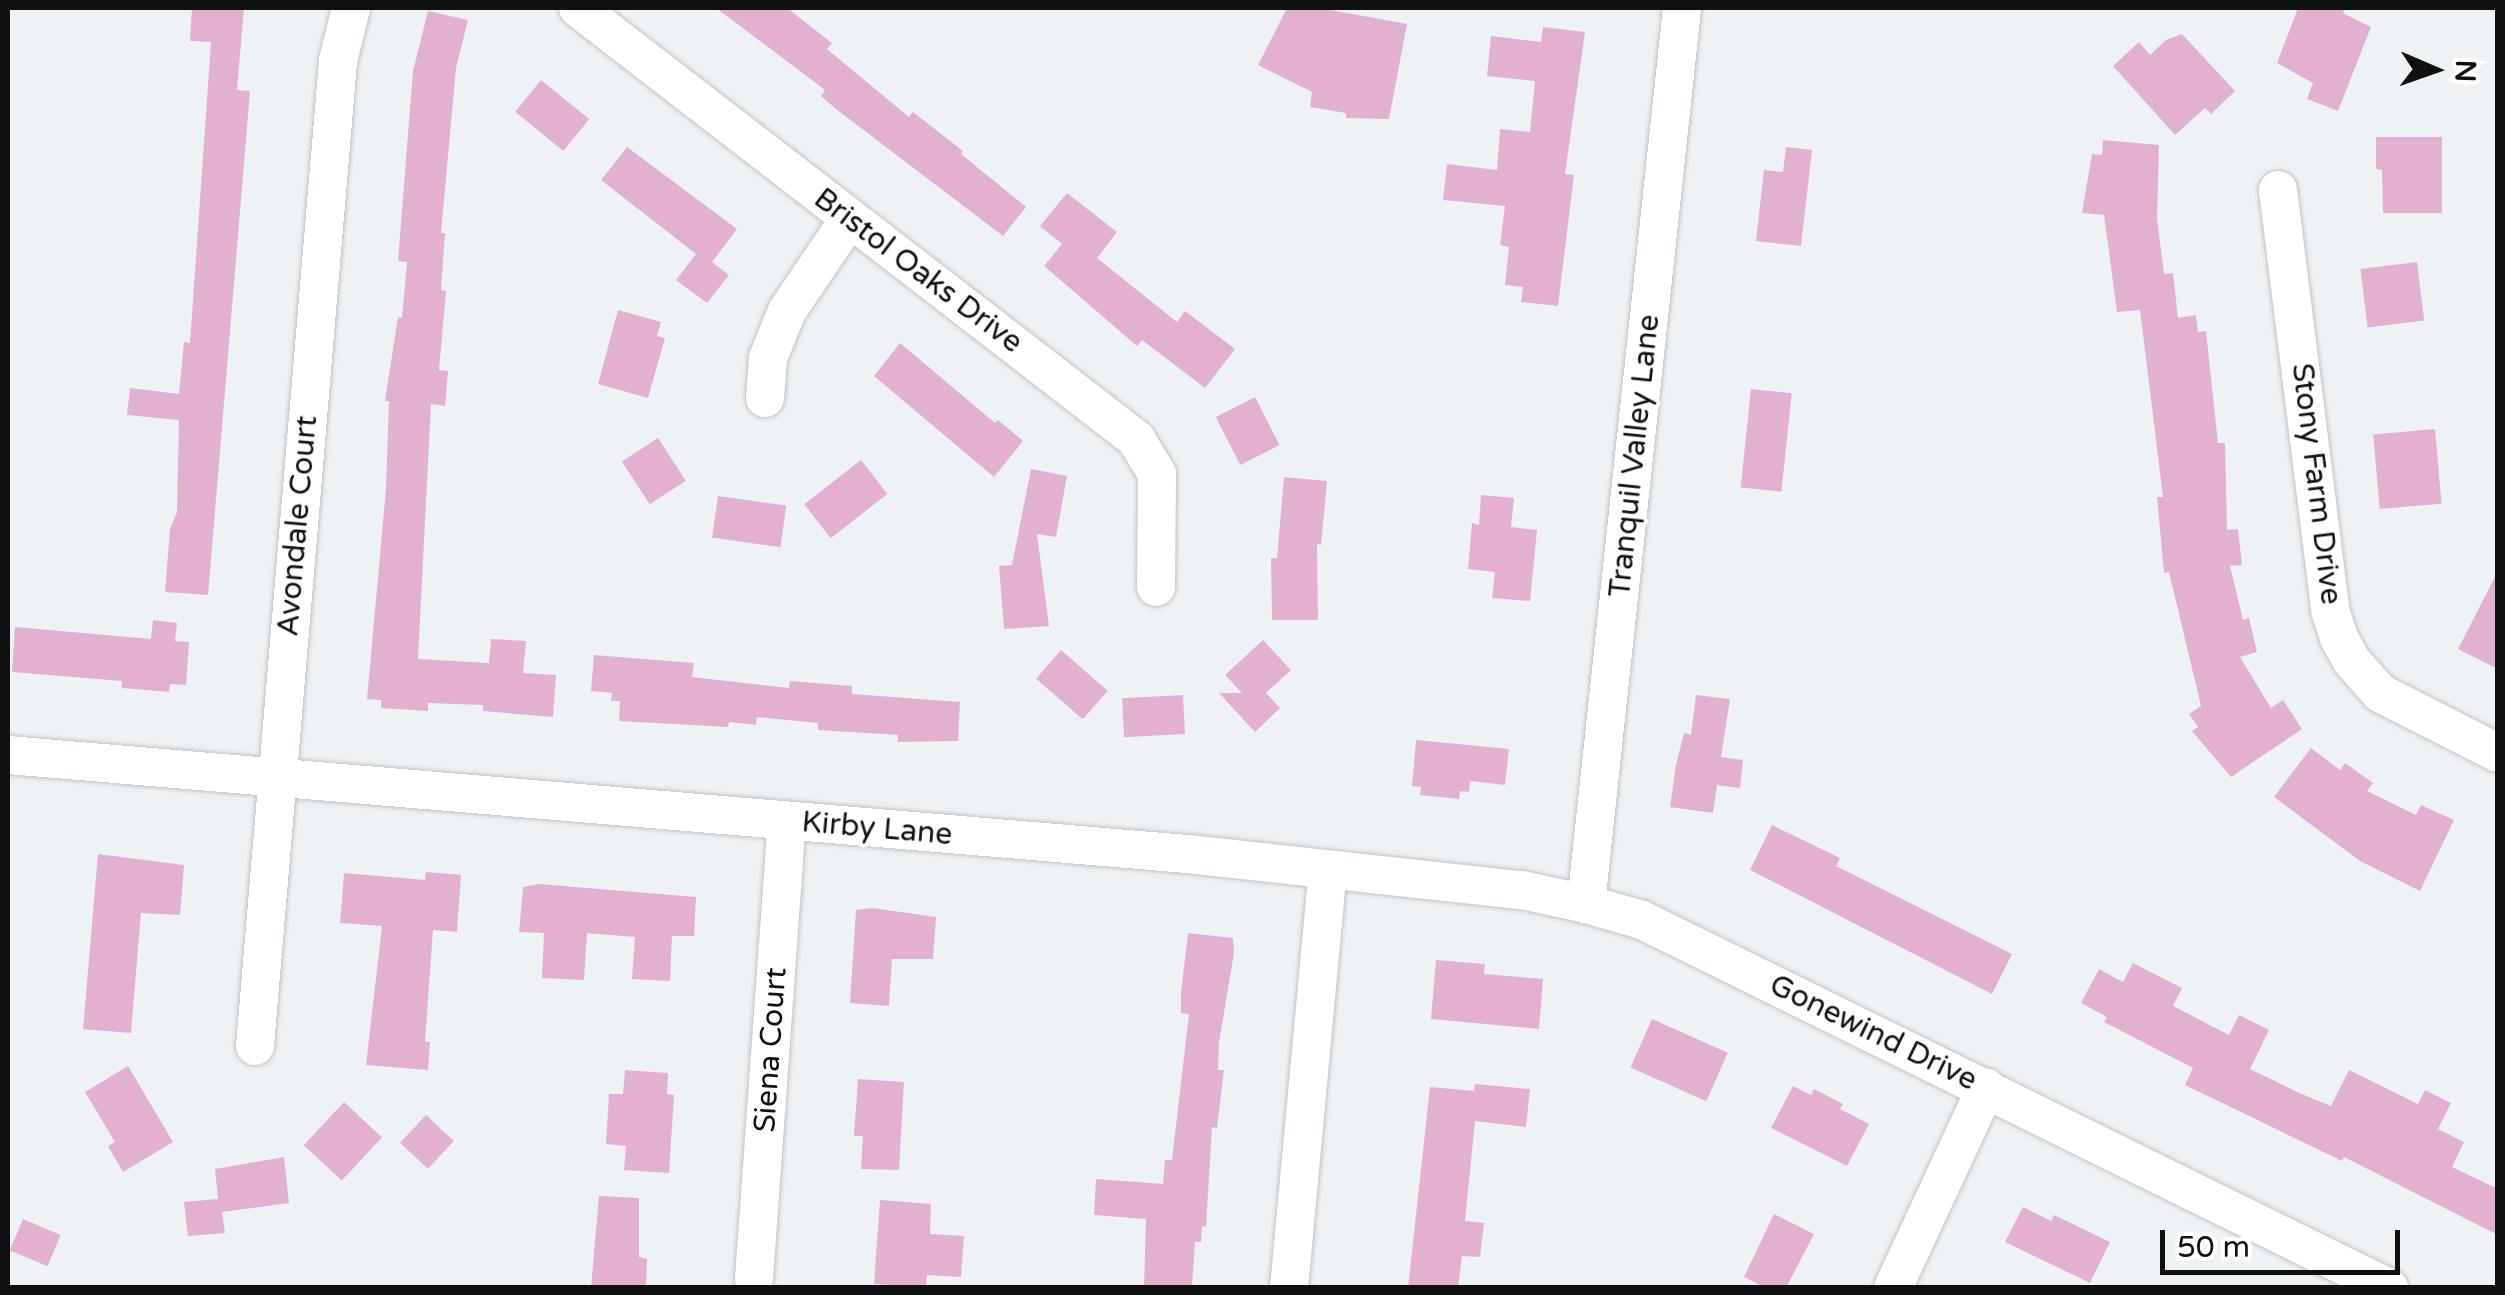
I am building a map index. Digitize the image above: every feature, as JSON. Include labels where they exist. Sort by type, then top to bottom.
[{"type":"street","name":"Avondale Court","points":[[255,1046],[338,60],[351,8]]},
{"type":"street","name":"Bristol Oaks Drive","points":[[578,8],[1136,439],[1157,474],[1156,587]]},
{"type":"street","name":"Tranquil Valley Lane","points":[[1586,904],[1682,8]]},
{"type":"street","name":"Stony Farm Drive","points":[[2278,190],[2330,610],[2339,638],[2351,660],[2380,693],[2498,753]]},
{"type":"street","points":[[765,398],[768,358],[786,311],[850,218]]},
{"type":"street","name":"Kirby Lane","points":[[8,754],[1188,854],[1328,870]]},
{"type":"street","name":"Siena Court","points":[[754,1279],[787,821]]},
{"type":"street","points":[[1289,1288],[1328,870]]},
{"type":"street","name":"Gonewind Drive","points":[[1328,870],[1522,890],[1642,920],[2389,1288]]},
{"type":"street","points":[[1893,1288],[1986,1088]]},
{"type":"building","points":[[192,8],[244,8],[237,90],[250,91],[208,595],[165,592],[170,529],[177,512],[179,420],[127,415],[130,388],[179,394],[184,342],[190,343],[211,42],[190,41]]},
{"type":"building","points":[[716,8],[787,8],[832,43],[827,49],[909,117],[913,112],[963,151],[961,154],[1026,207],[1003,236],[836,109],[821,96],[825,90]]},
{"type":"building","points":[[1287,8],[1320,8],[1407,24],[1389,119],[1346,118],[1346,113],[1310,107],[1312,92],[1258,65]]},
{"type":"building","points":[[2298,8],[2345,8],[2343,13],[2371,27],[2338,111],[2307,99],[2313,83],[2277,63]]},
{"type":"building","points":[[428,11],[468,20],[456,68],[441,233],[445,233],[441,290],[446,291],[439,370],[448,371],[445,406],[431,404],[418,659],[489,663],[491,639],[526,641],[523,673],[556,675],[553,717],[483,711],[483,705],[428,703],[428,711],[381,708],[381,700],[367,699],[386,489],[389,401],[385,401],[398,317],[402,318],[407,262],[398,261],[413,71]]},
{"type":"building","points":[[1543,27],[1585,32],[1565,174],[1574,175],[1558,306],[1521,302],[1523,287],[1505,285],[1509,247],[1500,245],[1505,206],[1443,200],[1447,164],[1497,170],[1500,129],[1530,132],[1535,81],[1487,76],[1491,36],[1541,42]]},
{"type":"building","points":[[2182,34],[2235,91],[2211,114],[2205,108],[2175,135],[2113,66],[2139,42],[2150,55],[2166,40]]},
{"type":"building","points":[[541,80],[589,119],[563,151],[515,112]]},
{"type":"building","points":[[2376,137],[2442,137],[2442,213],[2383,213]]},
{"type":"building","points":[[2103,140],[2159,145],[2157,218],[2164,274],[2173,273],[2178,318],[2196,315],[2198,332],[2206,331],[2218,443],[2225,443],[2227,530],[2238,529],[2242,565],[2230,566],[2243,620],[2249,618],[2257,652],[2240,657],[2271,708],[2283,700],[2302,729],[2231,777],[2192,731],[2198,727],[2189,714],[2201,706],[2169,572],[2164,573],[2157,497],[2163,497],[2140,310],[2117,312],[2104,215],[2082,213],[2092,154],[2102,155]]},
{"type":"building","points":[[627,147],[737,229],[712,262],[729,275],[707,303],[676,280],[696,254],[601,180]]},
{"type":"building","points":[[1786,147],[1812,150],[1801,246],[1756,241],[1764,170],[1783,172]]},
{"type":"building","points":[[1067,193],[1117,232],[1097,258],[1177,322],[1185,311],[1235,349],[1205,388],[1142,340],[1137,346],[1044,266],[1062,244],[1040,226]]},
{"type":"building","points":[[2417,262],[2424,321],[2368,328],[2360,269]]},
{"type":"building","points":[[618,310],[661,322],[657,336],[665,338],[648,398],[598,384]]},
{"type":"building","points":[[900,343],[995,423],[998,420],[1023,441],[994,477],[874,376]]},
{"type":"building","points":[[1751,389],[1792,393],[1781,492],[1741,487]]},
{"type":"building","points":[[1255,397],[1280,445],[1240,465],[1216,417]]},
{"type":"building","points":[[2435,429],[2442,504],[2380,509],[2373,434]]},
{"type":"building","points":[[658,438],[686,481],[650,504],[622,461]]},
{"type":"building","points":[[861,460],[887,494],[831,538],[804,504]]},
{"type":"building","points":[[1031,469],[1067,476],[1056,537],[1037,534],[1049,626],[1004,629],[999,566],[1012,565]]},
{"type":"building","points":[[1284,477],[1327,481],[1321,545],[1317,544],[1318,620],[1272,620],[1271,558],[1277,558]]},
{"type":"building","points":[[1481,495],[1514,498],[1511,527],[1537,530],[1530,601],[1492,598],[1495,572],[1468,569],[1472,523],[1479,525]]},
{"type":"building","points":[[718,496],[786,506],[780,547],[712,538]]},
{"type":"building","points":[[2498,571],[2498,669],[2458,649]]},
{"type":"building","points":[[153,620],[177,623],[175,641],[189,642],[186,685],[170,684],[169,692],[122,688],[122,681],[12,672],[15,627],[151,639]]},
{"type":"building","points":[[1263,640],[1291,670],[1266,693],[1280,708],[1255,732],[1219,693],[1242,693],[1225,675]]},
{"type":"building","points":[[1061,650],[1108,691],[1083,719],[1036,679]]},
{"type":"building","points":[[594,655],[694,663],[692,677],[789,688],[790,681],[852,686],[852,694],[960,702],[958,741],[898,742],[898,735],[818,730],[818,723],[757,717],[756,725],[729,722],[728,727],[619,721],[620,701],[611,701],[612,693],[591,691]]},
{"type":"building","points":[[1183,695],[1185,734],[1124,737],[1122,698]]},
{"type":"building","points":[[1696,695],[1730,699],[1721,757],[1743,760],[1740,788],[1717,785],[1713,813],[1670,807],[1684,733],[1691,735]]},
{"type":"building","points":[[1416,740],[1509,749],[1505,785],[1470,781],[1469,792],[1460,791],[1459,799],[1420,795],[1421,787],[1412,786]]},
{"type":"building","points":[[2311,748],[2340,770],[2345,763],[2373,783],[2367,791],[2416,815],[2421,805],[2454,820],[2420,891],[2360,861],[2274,797]]},
{"type":"building","points":[[1772,825],[1840,858],[1836,866],[2012,954],[1992,994],[1750,870]]},
{"type":"building","points":[[98,854],[184,865],[180,915],[141,913],[131,1033],[83,1029]]},
{"type":"building","points":[[426,872],[461,875],[457,932],[433,930],[425,1042],[430,1042],[428,1070],[366,1065],[382,926],[340,923],[344,873],[425,880]]},
{"type":"building","points":[[539,884],[696,897],[694,936],[672,936],[670,981],[632,979],[635,937],[587,933],[584,980],[542,978],[544,933],[519,932],[523,887]]},
{"type":"building","points":[[872,908],[936,917],[933,959],[892,959],[889,1006],[850,1003],[856,910]]},
{"type":"building","points":[[1188,933],[1233,938],[1234,953],[1219,1043],[1218,1070],[1224,1070],[1217,1128],[1212,1127],[1206,1227],[1202,1226],[1201,1242],[1195,1242],[1192,1286],[1144,1288],[1146,1219],[1094,1215],[1096,1179],[1163,1184],[1165,1160],[1172,1160],[1189,1014],[1181,1013]]},
{"type":"building","points":[[1436,960],[1485,964],[1484,974],[1543,979],[1539,1029],[1431,1019]]},
{"type":"building","points":[[2133,963],[2182,988],[2173,1006],[2229,1035],[2239,1015],[2269,1030],[2250,1069],[2297,1092],[2331,1106],[2349,1070],[2418,1104],[2425,1090],[2451,1103],[2438,1129],[2464,1142],[2452,1167],[2498,1189],[2498,1235],[2344,1157],[2342,1161],[2185,1085],[2193,1068],[2104,1022],[2107,1017],[2081,1003],[2099,969],[2123,982]]},
{"type":"building","points":[[1652,1019],[1728,1053],[1706,1101],[1630,1067]]},
{"type":"building","points":[[128,1066],[173,1142],[123,1172],[108,1146],[115,1142],[85,1092]]},
{"type":"building","points":[[625,1070],[668,1073],[667,1094],[674,1095],[669,1173],[624,1170],[626,1146],[606,1144],[609,1094],[623,1094]]},
{"type":"building","points":[[858,1079],[904,1082],[899,1170],[861,1169],[863,1136],[854,1136]]},
{"type":"building","points":[[1475,1084],[1530,1089],[1526,1127],[1475,1121],[1465,1221],[1484,1223],[1480,1257],[1462,1256],[1458,1288],[1408,1288],[1430,1087],[1474,1091]]},
{"type":"building","points":[[1793,1086],[1811,1095],[1814,1089],[1869,1124],[1847,1166],[1771,1128]]},
{"type":"building","points":[[344,1102],[382,1137],[342,1181],[304,1145]]},
{"type":"building","points":[[426,1115],[454,1141],[428,1169],[400,1143]]},
{"type":"building","points":[[284,1157],[289,1203],[222,1212],[225,1233],[188,1236],[184,1202],[218,1199],[215,1169]]},
{"type":"building","points":[[599,1196],[639,1198],[639,1257],[647,1259],[646,1286],[591,1288]]},
{"type":"building","points":[[880,1200],[931,1204],[930,1234],[964,1236],[961,1277],[927,1275],[926,1287],[874,1284]]},
{"type":"building","points":[[2023,1207],[2051,1221],[2054,1215],[2110,1242],[2090,1283],[2005,1242]]},
{"type":"building","points":[[1774,1214],[1814,1234],[1786,1288],[1766,1288],[1744,1277]]},
{"type":"building","points":[[23,1219],[61,1235],[47,1266],[10,1250]]}]
